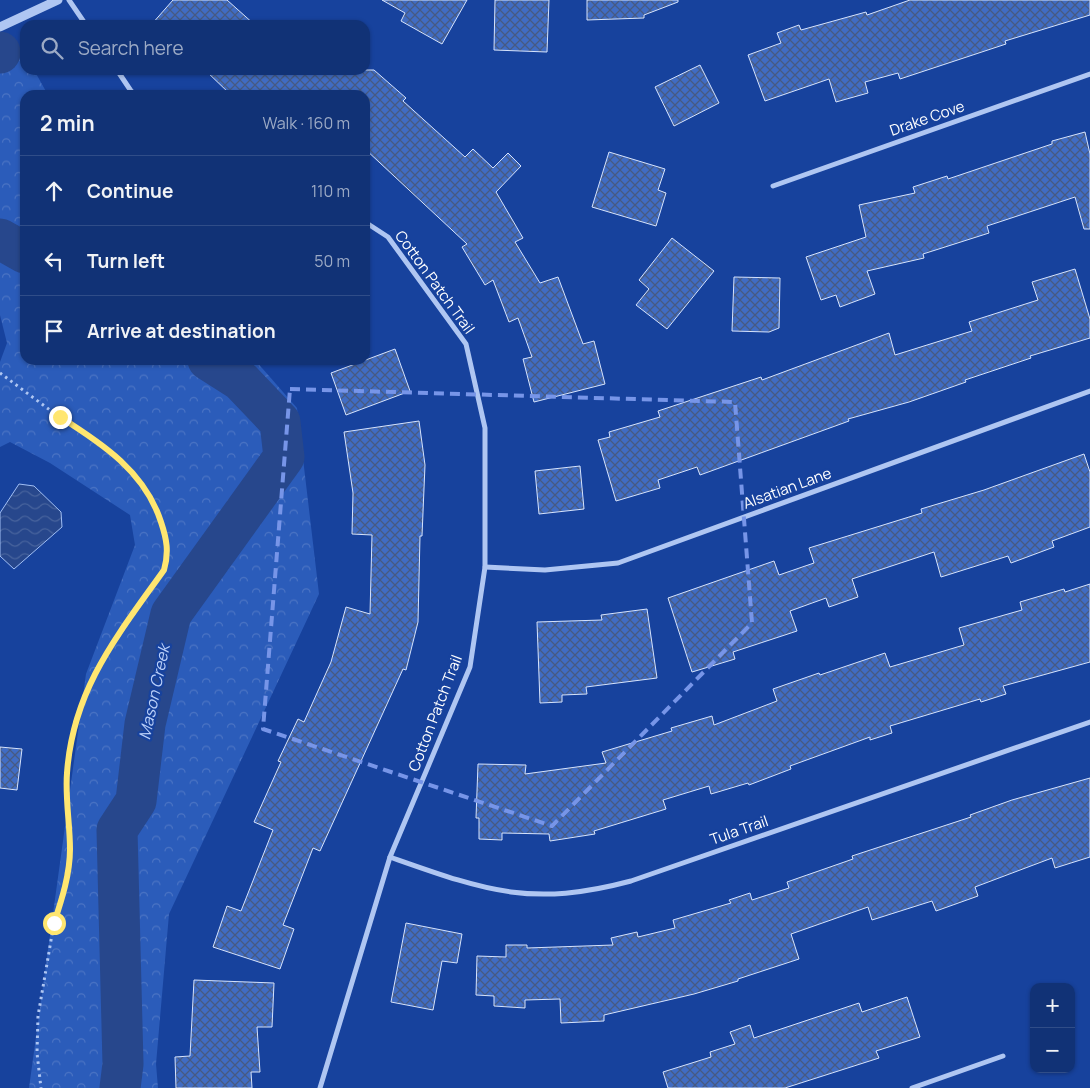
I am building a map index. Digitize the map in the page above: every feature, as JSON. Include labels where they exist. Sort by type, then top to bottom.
[{"type":"street","points":[[0,27],[58,0]]},
{"type":"street","points":[[70,0],[83,20]]},
{"type":"street","name":"Drake Cove","points":[[773,186],[1090,74]]},
{"type":"street","points":[[120,75],[130,90]]},
{"type":"street","name":"Cotton Patch Trail","points":[[320,1088],[390,857],[470,667],[485,567],[485,428],[466,344],[388,237],[370,225]]},
{"type":"street","name":"Alsatian Lane","points":[[485,567],[545,570],[618,563],[1090,392]]},
{"type":"street","name":"Tula Trail","points":[[390,857],[467,884],[513,894],[542,896],[602,888],[649,874],[1090,722]]},
{"type":"street","points":[[912,1088],[1003,1056]]},
{"type":"path","points":[[0,373],[108,448],[126,465],[155,502],[169,554],[164,570],[98,666],[75,721],[67,775],[70,850],[68,872],[54,923],[38,1016],[37,1053],[41,1088]]},
{"type":"highlighted area","points":[[290,389],[735,402],[752,623],[552,826],[263,729]]},
{"type":"green space","points":[[20,49],[20,75],[37,75],[45,90],[20,90],[20,365],[259,365],[297,408],[319,594],[169,914],[156,1064],[158,1088],[29,1088],[86,674],[135,545],[130,515],[50,463],[10,442],[0,447],[0,362],[7,343],[0,315],[0,58]]},
{"type":"water","points":[[19,484],[34,486],[61,512],[62,527],[14,569],[0,556],[0,513]]},
{"type":"building","points":[[173,0],[227,0],[249,20],[155,20]]},
{"type":"building","points":[[382,0],[467,0],[442,44],[401,21],[405,13]]},
{"type":"building","points":[[495,0],[549,0],[547,52],[494,50]]},
{"type":"building","points":[[587,0],[678,0],[678,2],[644,15],[644,18],[587,20]]},
{"type":"building","points":[[910,0],[1090,0],[1090,15],[1005,41],[1006,44],[900,79],[898,73],[865,82],[868,93],[836,102],[829,79],[765,101],[748,55],[781,43],[777,33],[799,25],[801,30],[866,12],[867,15]]},
{"type":"building","points":[[700,65],[719,103],[674,126],[655,87]]},
{"type":"building","points":[[370,70],[374,70],[406,98],[403,101],[465,157],[473,149],[493,168],[508,153],[521,166],[496,192],[523,238],[515,242],[540,283],[558,277],[583,344],[594,341],[605,384],[534,402],[523,359],[532,357],[518,318],[509,322],[493,280],[485,285],[462,247],[467,244],[370,154],[370,90],[226,90],[210,75],[370,75]]},
{"type":"building","points":[[1085,132],[1090,154],[1090,229],[1084,229],[1075,197],[987,226],[989,233],[923,254],[924,258],[867,271],[875,294],[840,307],[836,295],[821,300],[806,257],[866,237],[859,205],[915,193],[913,187],[947,176],[948,179],[1052,144],[1052,141]]},
{"type":"building","points":[[609,152],[665,169],[658,190],[666,193],[656,226],[592,207]]},
{"type":"building","points":[[672,238],[714,271],[667,329],[636,305],[649,289],[639,280]]},
{"type":"building","points":[[1075,269],[1090,319],[1090,338],[1030,356],[1031,358],[965,380],[966,382],[909,402],[848,419],[849,421],[700,475],[697,467],[658,480],[660,488],[616,501],[598,440],[610,437],[609,432],[660,417],[658,411],[761,377],[762,380],[889,333],[895,355],[972,331],[969,322],[1038,300],[1032,282]]},
{"type":"building","points":[[734,277],[780,278],[779,328],[769,332],[732,331]]},
{"type":"building","points":[[395,349],[410,391],[346,415],[331,373],[352,365],[370,365],[370,358]]},
{"type":"building","points":[[419,421],[425,465],[422,536],[420,536],[418,622],[406,670],[403,669],[320,851],[313,848],[283,925],[294,929],[280,969],[213,947],[227,906],[241,911],[273,830],[254,822],[281,762],[278,761],[298,719],[304,722],[331,662],[346,607],[370,614],[372,535],[352,534],[353,493],[344,432]]},
{"type":"building","points":[[1084,454],[1090,472],[1090,527],[1052,541],[1054,547],[1011,563],[1008,556],[941,577],[934,552],[852,579],[858,597],[829,607],[826,598],[790,611],[797,631],[733,652],[735,659],[692,672],[668,598],[774,561],[779,575],[814,563],[809,548],[922,513],[921,509],[984,490]]},
{"type":"building","points":[[580,466],[584,509],[539,514],[535,471]]},
{"type":"building","points":[[1090,584],[1090,662],[1003,686],[1006,694],[981,702],[980,699],[890,726],[892,733],[870,740],[870,737],[790,766],[791,769],[749,785],[748,783],[711,794],[709,786],[663,800],[666,809],[594,831],[595,834],[550,841],[549,834],[502,833],[502,840],[479,839],[479,818],[476,818],[478,764],[526,765],[525,774],[606,763],[602,752],[672,731],[671,728],[712,716],[714,725],[777,701],[773,689],[819,673],[820,675],[885,653],[890,667],[964,645],[959,628],[1022,610],[1020,602],[1064,589],[1065,592]]},
{"type":"building","points":[[647,609],[657,678],[586,687],[587,694],[562,695],[562,702],[540,703],[537,622],[602,620],[601,615]]},
{"type":"building","points":[[0,747],[22,749],[17,790],[0,788]]},
{"type":"building","points":[[1090,778],[1090,857],[1055,868],[1052,858],[975,887],[978,896],[936,911],[932,901],[872,920],[868,907],[791,934],[799,959],[738,979],[738,981],[694,994],[604,1015],[604,1021],[561,1023],[560,999],[525,1000],[525,1008],[494,1006],[494,996],[476,995],[477,956],[506,957],[506,945],[527,945],[527,948],[613,945],[611,938],[637,932],[638,937],[675,928],[673,920],[731,903],[729,900],[750,893],[752,900],[789,888],[787,882],[853,859],[852,856],[971,817],[970,815],[1012,800]]},
{"type":"building","points":[[406,923],[462,934],[457,963],[442,961],[433,1010],[391,1002]]},
{"type":"building","points":[[194,980],[274,983],[272,1027],[257,1027],[260,1072],[251,1072],[252,1088],[176,1088],[175,1057],[190,1056]]},
{"type":"building","points":[[907,997],[920,1037],[876,1051],[879,1058],[785,1088],[668,1088],[663,1072],[711,1057],[710,1052],[735,1044],[730,1032],[750,1025],[754,1038],[859,1003],[862,1012]]},
{"type":"waterway","name":"Mason Creek","points":[[0,239],[20,250]]},
{"type":"waterway","name":"Mason Creek","points":[[120,1088],[123,1064],[117,830],[136,801],[145,724],[171,614],[284,457],[280,422],[241,381],[216,365]]},
{"type":"route","points":[[54,923],[68,872],[70,850],[67,775],[69,751],[75,721],[86,690],[98,666],[164,570],[169,554],[155,502],[140,482],[108,448],[60,417]]}]
